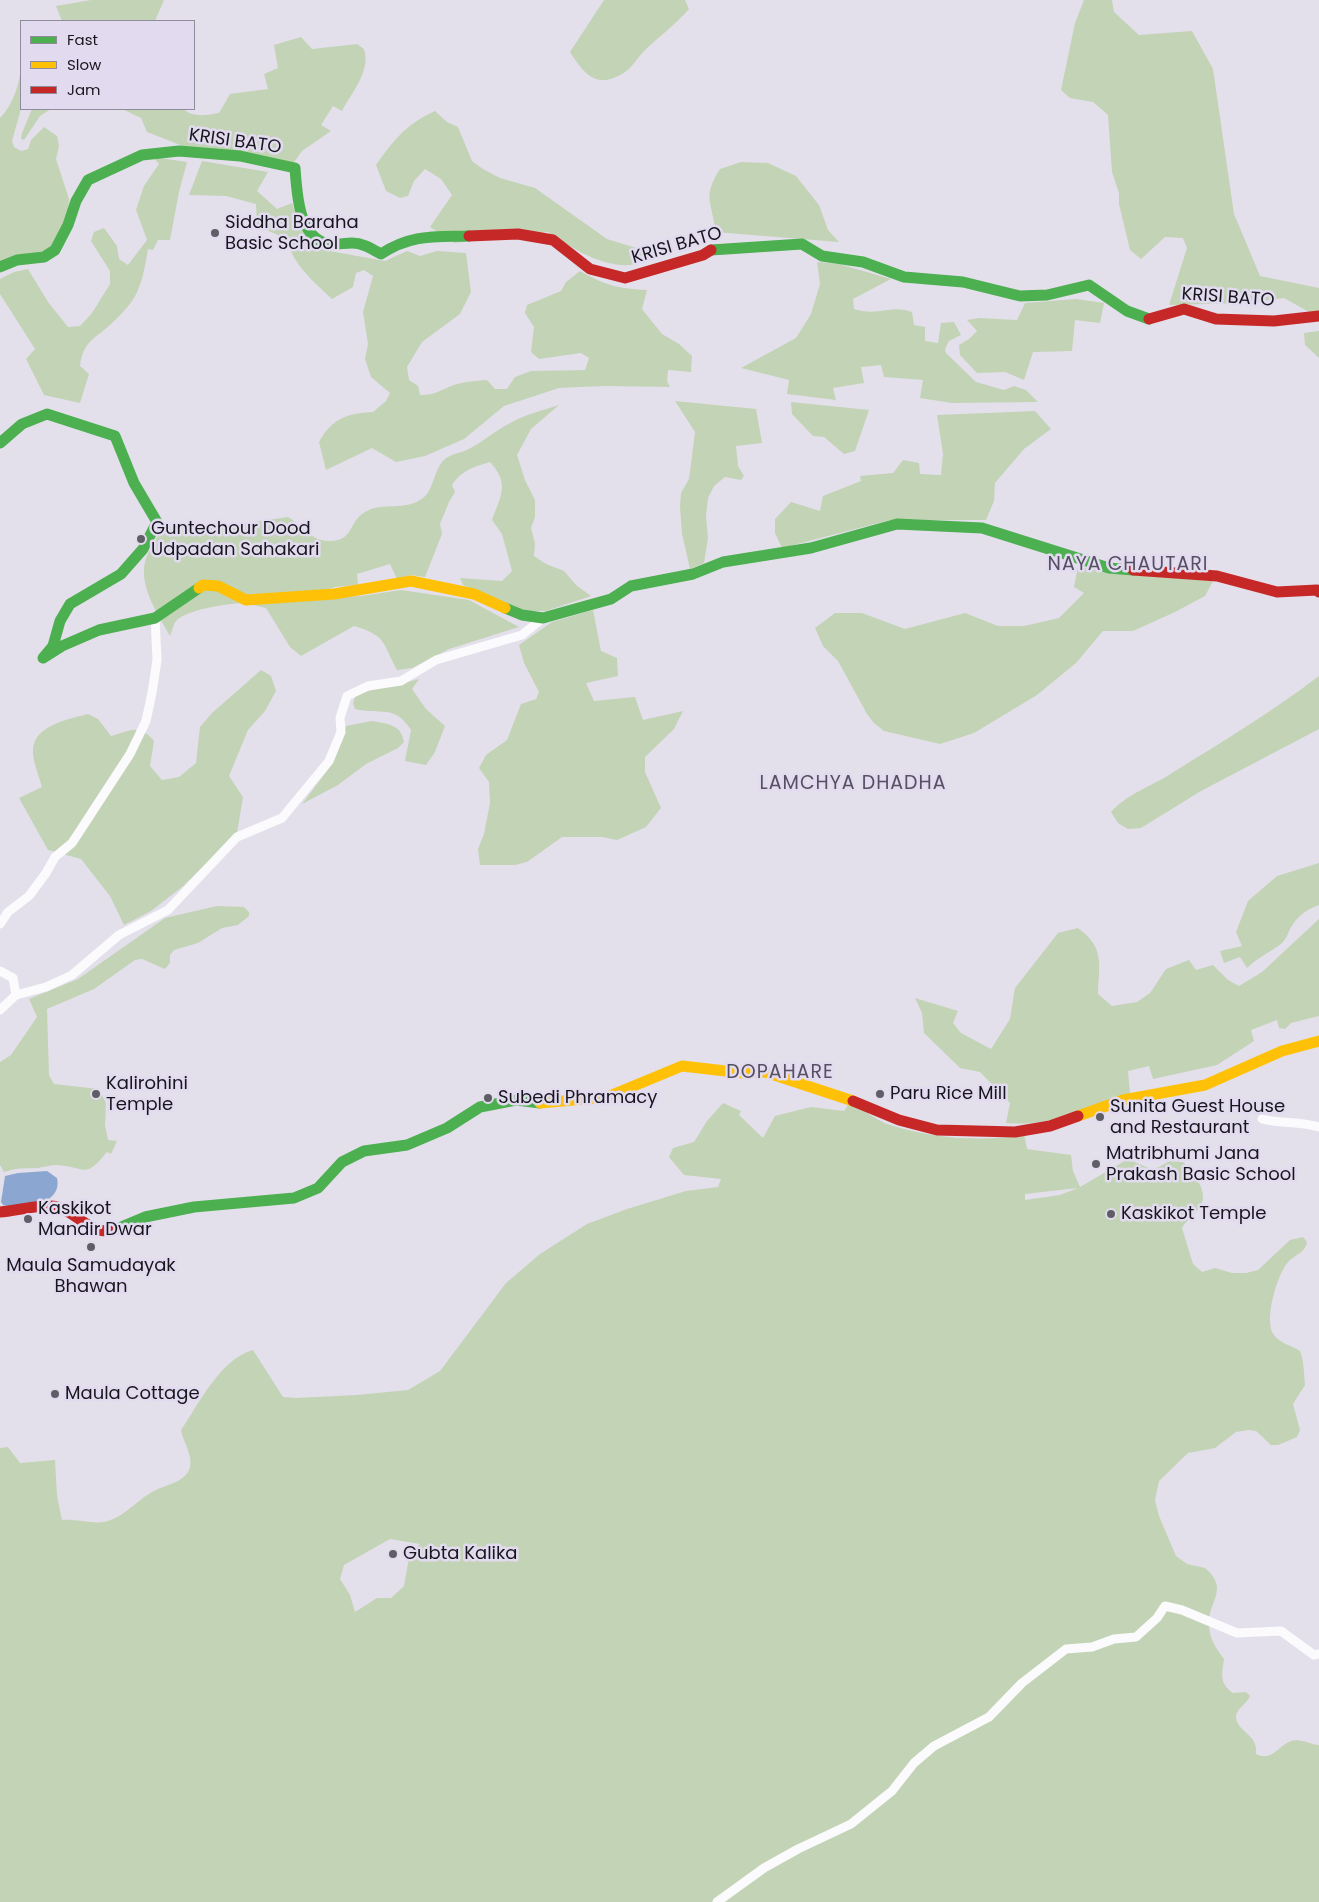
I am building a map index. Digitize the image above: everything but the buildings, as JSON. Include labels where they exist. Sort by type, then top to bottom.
[{"type":"street","name":"KRISI BATO","points":[[0,267],[17,260],[44,257],[55,250],[68,225],[76,201],[88,180],[142,155],[179,151],[240,156],[295,168],[297,198],[305,222],[315,237],[326,244],[355,243],[381,254],[398,243],[422,237],[518,234],[553,240],[590,269],[625,278],[703,256],[714,249],[802,244],[822,256],[863,262],[904,277],[962,282],[1020,296],[1047,295],[1089,285],[1127,311],[1148,319],[1184,309],[1208,317],[1244,320],[1302,319],[1319,316]]},
{"type":"street","points":[[0,443],[22,424],[47,414],[115,436],[134,483],[157,522],[143,549],[121,574],[70,604],[60,621],[53,646],[43,658],[62,646],[99,630],[155,618],[203,585],[218,586],[246,600],[334,594],[411,581],[474,594],[522,615],[543,618]]},
{"type":"street","points":[[0,1010],[16,995],[46,987],[72,975],[119,935],[168,910],[237,837],[282,818],[329,761],[341,732],[340,718],[347,696],[368,686],[401,681],[436,660],[522,635],[543,618],[611,599],[631,586],[693,574],[723,562],[812,548],[897,524],[982,528],[1109,568],[1217,576],[1277,592],[1317,590],[1319,592]]},
{"type":"street","points":[[0,924],[8,912],[29,896],[55,857],[72,843],[130,754],[146,721],[152,693],[157,660],[155,618]]},
{"type":"street","points":[[0,971],[13,978],[16,995]]},
{"type":"street","points":[[0,1212],[22,1211],[46,1205],[59,1207],[79,1221],[100,1230],[112,1231],[145,1217],[194,1207],[294,1198],[318,1188],[342,1162],[364,1151],[414,1142],[447,1128],[480,1107],[516,1100],[540,1103],[607,1097],[682,1066],[743,1073],[765,1072],[836,1094],[899,1120],[937,1130],[1015,1132],[1050,1126],[1123,1100],[1205,1085],[1282,1051],[1319,1040]]},
{"type":"street","points":[[1262,1119],[1273,1122],[1302,1122],[1319,1128]]},
{"type":"street","points":[[717,1902],[764,1868],[798,1849],[851,1824],[892,1791],[914,1763],[934,1746],[989,1717],[1022,1683],[1066,1649],[1092,1647],[1114,1639],[1136,1637],[1157,1618],[1165,1606],[1182,1610],[1237,1632],[1281,1631],[1314,1655],[1319,1654]]},
{"type":"green space","points":[[91,0],[164,0],[155,20],[62,20],[56,6]]},
{"type":"green space","points":[[604,0],[685,0],[689,9],[643,52],[626,72],[604,80],[597,79],[585,72],[570,52]]},
{"type":"green space","points":[[1084,0],[1112,0],[1114,12],[1139,35],[1192,31],[1213,69],[1234,214],[1260,276],[1319,288],[1319,311],[1309,312],[1284,298],[1249,303],[1169,305],[1187,248],[1183,238],[1165,237],[1141,259],[1130,250],[1119,204],[1119,193],[1112,172],[1108,115],[1093,102],[1070,98],[1061,90],[1075,23]]},
{"type":"green space","points":[[301,37],[312,49],[357,44],[364,49],[365,65],[359,81],[342,111],[333,106],[321,125],[331,131],[302,151],[292,165],[188,148],[147,132],[141,118],[124,110],[184,110],[191,114],[200,115],[219,113],[230,94],[268,89],[264,74],[278,68],[274,45]]},
{"type":"green space","points":[[20,72],[21,110],[12,141],[14,147],[21,151],[28,149],[31,140],[44,127],[57,136],[59,146],[56,159],[69,199],[68,215],[51,249],[0,263],[0,118],[9,107]]},
{"type":"green space","points":[[32,110],[49,110],[40,116],[24,140],[21,139]]},
{"type":"green space","points":[[435,111],[447,122],[458,127],[472,161],[483,169],[500,178],[535,188],[607,239],[659,255],[630,265],[608,263],[586,255],[548,232],[454,243],[430,227],[452,195],[441,179],[425,169],[414,181],[408,196],[400,198],[386,191],[376,165],[408,127]]},
{"type":"green space","points":[[153,157],[187,162],[170,240],[158,240],[153,250],[148,249],[141,283],[132,301],[116,319],[91,341],[84,351],[80,366],[89,374],[80,403],[44,395],[26,359],[35,349],[0,294],[0,279],[14,272],[28,269],[48,302],[68,327],[80,326],[92,313],[110,284],[110,271],[91,241],[94,232],[104,228],[117,246],[119,259],[128,265],[147,240],[136,210],[144,186],[159,164]]},
{"type":"green space","points":[[202,161],[268,172],[257,191],[277,209],[292,203],[299,223],[309,239],[330,251],[385,261],[407,251],[420,256],[437,251],[466,253],[471,292],[460,314],[422,342],[407,367],[409,380],[418,386],[420,395],[434,393],[471,381],[487,380],[495,389],[507,389],[515,377],[531,371],[585,370],[589,358],[581,353],[539,359],[531,352],[534,327],[525,313],[527,305],[561,291],[566,282],[580,271],[612,285],[629,289],[647,290],[642,309],[662,334],[679,344],[692,356],[691,372],[668,370],[667,381],[670,387],[604,386],[559,388],[504,406],[464,439],[425,456],[396,462],[372,448],[326,470],[319,442],[324,434],[341,419],[356,414],[373,412],[386,401],[390,393],[371,377],[365,359],[368,344],[363,312],[373,276],[364,270],[356,273],[353,287],[332,299],[311,279],[299,264],[287,239],[257,226],[256,204],[226,196],[189,195]]},
{"type":"green space","points":[[741,162],[768,163],[796,176],[819,205],[828,230],[839,242],[715,232],[710,200],[711,187],[720,169]]},
{"type":"green space","points":[[817,262],[839,264],[891,279],[853,299],[854,309],[870,312],[897,309],[912,312],[914,325],[925,327],[925,341],[938,343],[941,323],[954,322],[961,335],[949,341],[945,349],[946,353],[976,382],[1004,390],[1014,386],[1026,390],[1038,402],[952,403],[920,398],[923,380],[884,377],[881,365],[861,367],[864,383],[833,388],[836,400],[787,394],[789,380],[741,368],[796,338],[811,314],[820,284]]},
{"type":"green space","points":[[1076,299],[1104,303],[1100,323],[1075,320],[1072,351],[1033,352],[1024,380],[1005,372],[977,373],[960,355],[959,345],[977,331],[967,320],[979,318],[1017,320],[1025,303]]},
{"type":"green space","points":[[1319,331],[1319,358],[1305,345],[1304,333]]},
{"type":"green space","points":[[675,401],[756,409],[762,443],[736,446],[738,466],[744,476],[741,480],[725,477],[714,486],[708,498],[706,516],[708,538],[704,563],[690,569],[682,534],[680,507],[681,493],[689,479],[695,432]]},
{"type":"green space","points":[[791,402],[869,410],[855,451],[844,454],[824,437],[813,436],[792,414]]},
{"type":"green space","points":[[559,405],[531,429],[517,455],[525,480],[535,500],[535,517],[531,528],[535,543],[534,556],[546,564],[564,571],[576,585],[591,596],[546,611],[525,611],[463,585],[460,578],[502,581],[512,571],[502,534],[492,520],[501,496],[502,483],[490,462],[464,472],[452,485],[455,492],[440,524],[442,534],[425,577],[411,575],[397,579],[390,564],[357,574],[358,585],[335,587],[304,599],[361,596],[401,590],[469,600],[519,627],[449,649],[412,668],[397,670],[382,641],[373,633],[354,626],[301,656],[290,647],[266,608],[243,603],[198,610],[176,621],[170,636],[155,610],[147,591],[144,571],[148,554],[161,530],[175,525],[231,525],[288,517],[318,539],[324,541],[338,540],[347,534],[359,516],[365,512],[379,507],[409,505],[423,498],[430,490],[438,468],[447,457],[473,447],[517,419]]},
{"type":"green space","points":[[1035,411],[1051,429],[1024,449],[995,483],[994,501],[986,520],[890,520],[782,548],[775,533],[775,519],[791,502],[820,511],[823,496],[861,481],[860,476],[893,473],[903,460],[919,463],[920,474],[941,475],[943,454],[937,415]]},
{"type":"green space","points":[[1078,566],[1109,573],[1213,581],[1205,596],[1175,612],[1133,631],[1103,631],[1076,663],[1037,695],[974,733],[940,744],[884,731],[874,723],[867,714],[838,661],[823,646],[815,628],[835,613],[862,613],[905,629],[965,613],[998,626],[1024,626],[1059,618],[1084,593],[1074,587]]},
{"type":"green space","points":[[593,610],[601,651],[617,658],[618,676],[586,683],[594,701],[635,697],[643,720],[683,711],[674,729],[645,757],[645,772],[661,808],[646,827],[617,840],[602,837],[562,837],[527,862],[515,865],[480,865],[478,849],[484,834],[490,803],[489,782],[479,768],[486,755],[507,740],[521,704],[536,699],[539,692],[524,663],[519,645],[552,622]]},
{"type":"green space","points":[[261,670],[271,676],[276,691],[265,711],[248,730],[229,776],[243,797],[237,833],[182,887],[151,911],[124,925],[110,896],[81,859],[48,850],[19,798],[42,787],[34,758],[33,749],[35,741],[40,734],[54,724],[88,714],[98,719],[111,736],[134,730],[139,730],[149,735],[154,741],[150,766],[162,780],[179,777],[196,763],[200,727],[212,713]]},
{"type":"green space","points":[[1319,676],[1319,729],[1201,791],[1141,828],[1128,829],[1118,823],[1111,812],[1124,800],[1164,778],[1228,738],[1284,702]]},
{"type":"green space","points":[[419,679],[412,689],[426,709],[445,726],[435,752],[426,765],[405,761],[411,730],[405,722],[399,717],[386,712],[355,709],[353,703],[356,694]]},
{"type":"green space","points":[[372,721],[397,728],[404,742],[398,748],[366,764],[338,785],[302,804],[333,763],[346,726]]},
{"type":"green space","points":[[1319,863],[1319,905],[1302,914],[1292,925],[1282,943],[1247,968],[1240,957],[1224,963],[1220,951],[1242,946],[1236,932],[1248,901],[1277,876]]},
{"type":"green space","points":[[217,906],[244,907],[249,912],[249,916],[238,925],[222,928],[198,943],[174,950],[170,955],[170,963],[165,969],[142,959],[135,960],[94,989],[47,1009],[49,1075],[54,1084],[99,1089],[106,1103],[105,1125],[108,1140],[117,1141],[111,1154],[107,1152],[94,1166],[85,1170],[57,1165],[4,1172],[0,1165],[0,1062],[11,1055],[37,1017],[29,999],[78,979],[165,918]]},
{"type":"green space","points":[[1319,919],[1319,1016],[1291,1023],[1285,1029],[1279,1028],[1277,1020],[1251,1030],[1254,1041],[1217,1065],[1153,1079],[1149,1066],[1128,1071],[1130,1093],[1070,1116],[1022,1124],[1006,1123],[1010,1103],[980,1072],[960,1068],[924,1033],[922,1013],[915,998],[958,1011],[953,1023],[961,1033],[991,1049],[1010,1019],[1015,988],[1058,933],[1078,928],[1093,942],[1099,965],[1098,994],[1112,1006],[1137,1002],[1150,993],[1166,969],[1189,960],[1196,970],[1213,965],[1228,980],[1239,986],[1262,972]]},
{"type":"green space","points":[[850,1102],[885,1123],[940,1136],[974,1139],[1024,1134],[1027,1149],[1071,1155],[1073,1171],[1080,1187],[1128,1159],[1153,1170],[1170,1161],[1183,1162],[1202,1189],[1203,1201],[1200,1207],[1182,1228],[1193,1264],[1202,1272],[1215,1268],[1232,1273],[1246,1273],[1258,1270],[1290,1240],[1303,1237],[1307,1242],[1302,1251],[1284,1267],[1276,1286],[1270,1320],[1274,1335],[1300,1351],[1302,1359],[1305,1385],[1293,1404],[1300,1430],[1297,1437],[1278,1445],[1271,1445],[1256,1431],[1249,1430],[1236,1432],[1215,1448],[1188,1453],[1159,1481],[1155,1500],[1159,1516],[1176,1556],[1187,1564],[1205,1568],[1216,1582],[1216,1595],[1209,1623],[1211,1638],[1224,1659],[1222,1678],[1225,1686],[1233,1693],[1246,1692],[1250,1696],[1236,1716],[1239,1725],[1254,1742],[1256,1754],[1262,1756],[1271,1755],[1286,1743],[1294,1740],[1319,1745],[1319,1902],[0,1902],[0,1448],[8,1447],[20,1463],[55,1460],[57,1496],[62,1520],[104,1522],[112,1520],[149,1494],[185,1476],[191,1462],[181,1430],[220,1372],[241,1355],[253,1350],[283,1397],[357,1395],[408,1390],[440,1371],[506,1283],[540,1254],[587,1224],[627,1209],[686,1191],[718,1187],[721,1179],[684,1175],[669,1157],[673,1148],[694,1142],[707,1121],[723,1103],[741,1111],[739,1115],[763,1138],[775,1116],[811,1107],[844,1111]],"holes":[[[1078,1188],[1060,1195],[1025,1200],[1025,1194]],[[390,1539],[420,1544],[410,1552],[404,1586],[391,1598],[377,1598],[355,1612],[350,1595],[340,1579],[344,1565]]]},
{"type":"water","points":[[47,1171],[57,1178],[57,1187],[54,1194],[48,1200],[30,1206],[3,1205],[1,1202],[5,1176]]},
{"type":"traffic: fast","points":[[0,267],[17,260],[44,257],[55,250],[68,225],[76,201],[88,180],[142,155],[179,151],[240,156],[295,168],[298,201],[305,224],[319,240],[329,244],[356,243],[381,254],[402,243],[413,240],[469,236]]},
{"type":"traffic: fast","points":[[711,250],[802,244],[822,256],[863,262],[904,277],[963,282],[1020,296],[1047,295],[1089,285],[1127,311],[1149,319]]},
{"type":"traffic: fast","points":[[0,443],[22,424],[47,414],[115,436],[134,483],[157,522],[143,549],[121,574],[70,604],[60,621],[53,646],[43,658],[62,646],[99,630],[155,618],[199,588]]},
{"type":"traffic: fast","points":[[505,608],[522,615],[543,618],[611,599],[631,586],[693,574],[723,562],[811,548],[897,524],[982,528],[1109,568],[1133,570]]},
{"type":"traffic: fast","points":[[114,1230],[145,1217],[194,1207],[294,1198],[318,1188],[342,1162],[364,1151],[407,1145],[447,1128],[480,1107],[516,1100],[540,1103]]},
{"type":"traffic: slow","points":[[199,588],[203,585],[218,586],[246,600],[334,594],[411,581],[474,594],[505,608]]},
{"type":"traffic: slow","points":[[1078,1116],[1123,1100],[1205,1085],[1282,1051],[1319,1041]]},
{"type":"traffic: slow","points":[[540,1103],[607,1097],[682,1066],[743,1073],[765,1072],[853,1101]]},
{"type":"traffic: jam","points":[[469,236],[518,234],[553,240],[590,269],[625,278],[703,255],[711,250]]},
{"type":"traffic: jam","points":[[1149,319],[1184,309],[1216,319],[1274,321],[1319,316]]},
{"type":"traffic: jam","points":[[1133,570],[1217,576],[1277,592],[1317,590],[1319,592]]},
{"type":"traffic: jam","points":[[853,1101],[899,1120],[937,1130],[1015,1132],[1050,1126],[1078,1116]]},
{"type":"traffic: jam","points":[[0,1212],[52,1206],[65,1210],[99,1230],[114,1230]]},
{"type":"place","name":"Siddha Baraha Basic School","points":[[215,233]]},
{"type":"place","name":"Guntechour Dood Udpadan Sahakari","points":[[141,539]]},
{"type":"place","name":"Kalirohini Temple","points":[[96,1094]]},
{"type":"place","name":"Paru Rice Mill","points":[[880,1094]]},
{"type":"place","name":"Subedi Phramacy","points":[[488,1098]]},
{"type":"place","name":"Sunita Guest House and Restaurant","points":[[1100,1117]]},
{"type":"place","name":"Matribhumi Jana Prakash Basic School","points":[[1096,1164]]},
{"type":"place","name":"Kaskikot Temple","points":[[1111,1214]]},
{"type":"place","name":"Kaskikot Mandir Dwar","points":[[28,1219]]},
{"type":"place","name":"Maula Samudayak Bhawan","points":[[91,1247]]},
{"type":"place","name":"Maula Cottage","points":[[55,1394]]},
{"type":"place","name":"Gubta Kalika","points":[[393,1554]]},
{"type":"district","name":"NAYA CHAUTARI","points":[[1128,565]]},
{"type":"district","name":"LAMCHYA DHADHA","points":[[853,784]]},
{"type":"district","name":"DOPAHARE","points":[[780,1073]]}]
